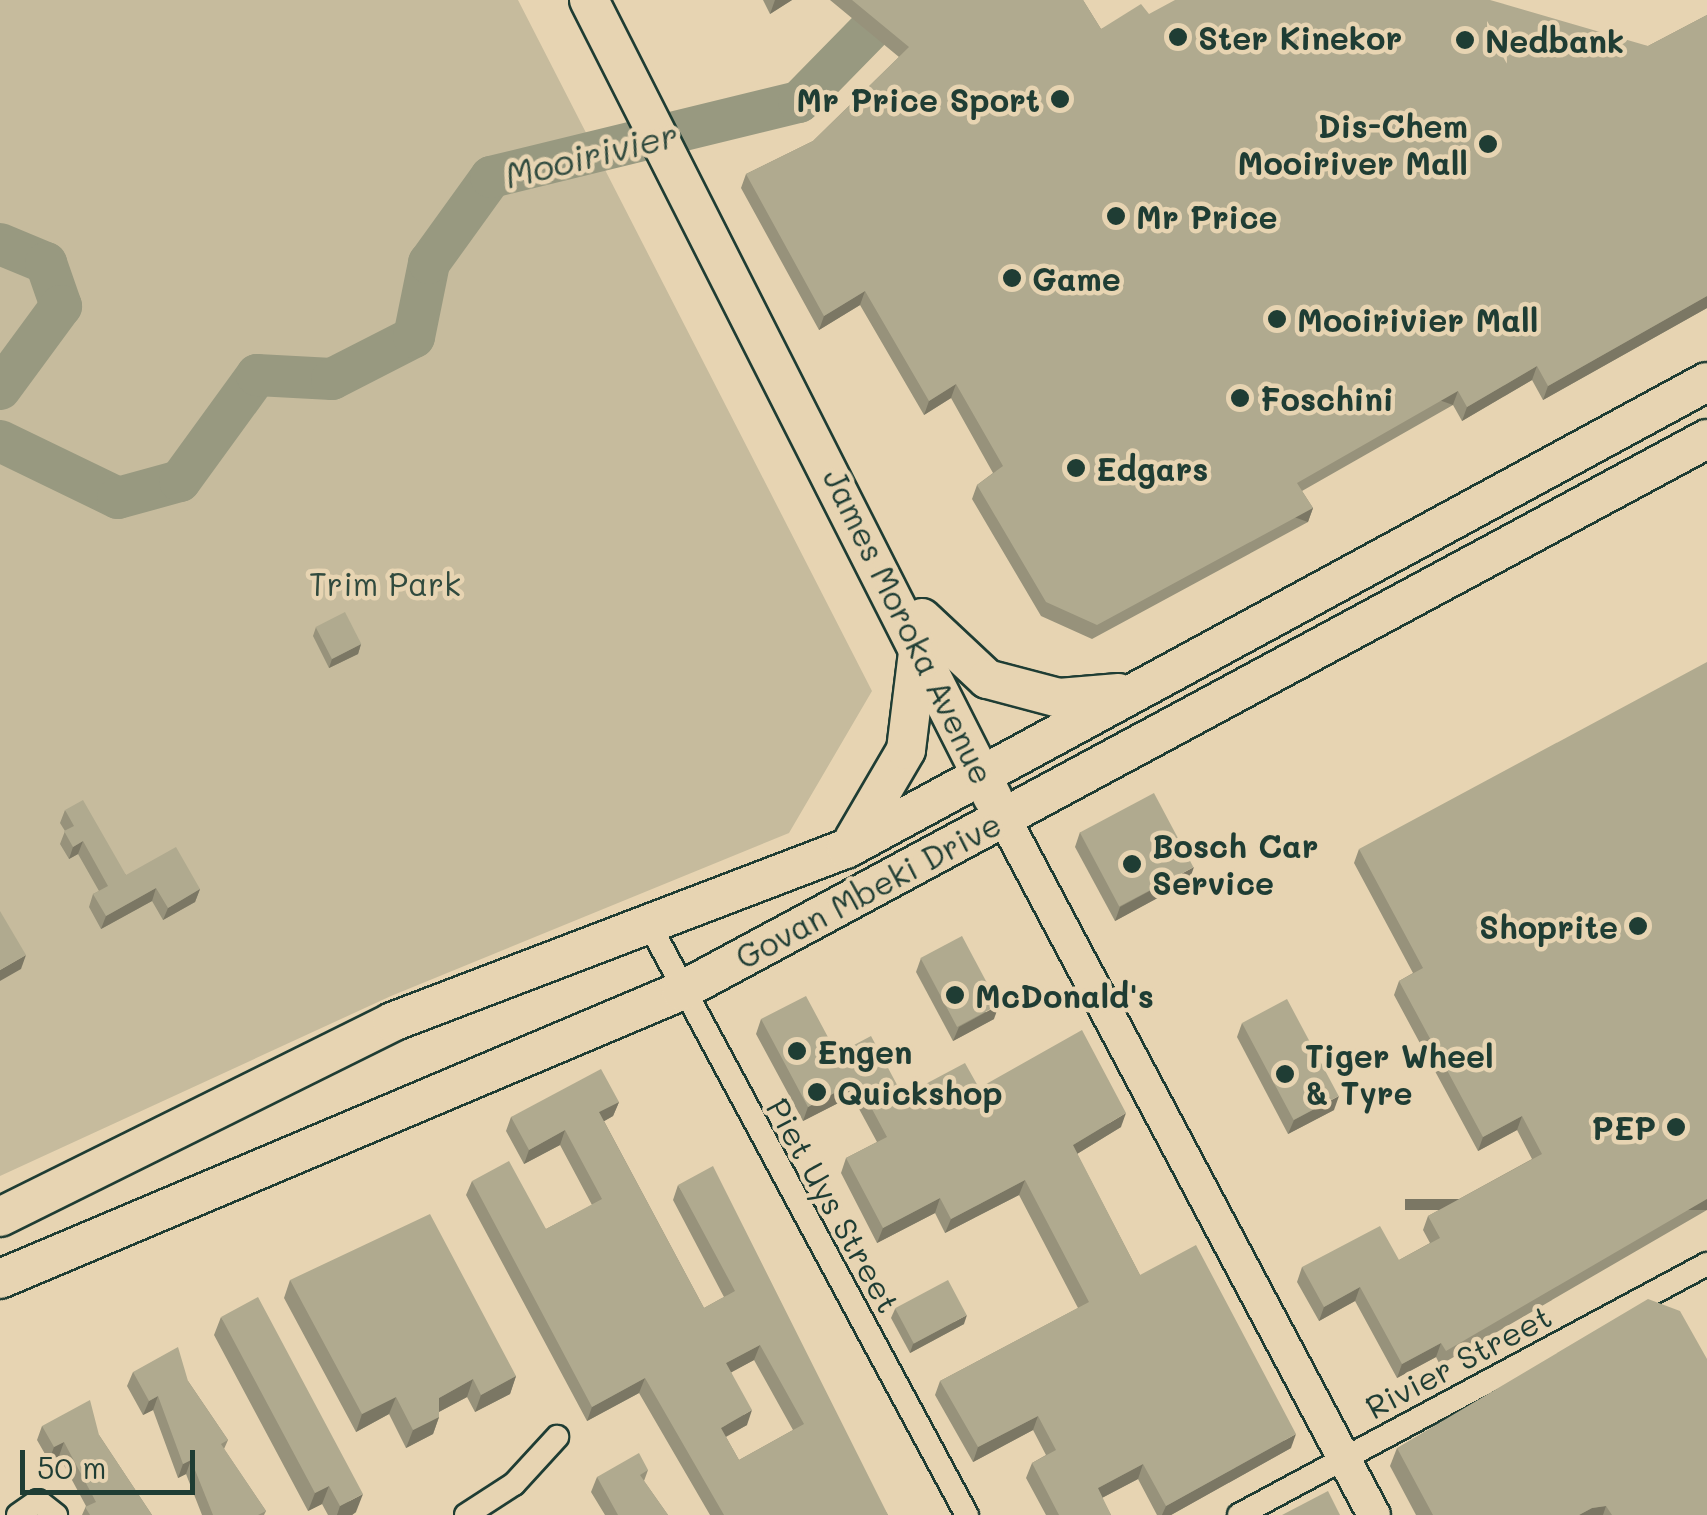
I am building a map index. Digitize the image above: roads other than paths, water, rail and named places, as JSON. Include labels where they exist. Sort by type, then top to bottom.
[{"type":"main road","name":"James Moroka Avenue","points":[[590,0],[919,636],[980,776],[1004,818]]},
{"type":"main road","name":"Govan Mbeki Drive","points":[[0,1217],[333,1048],[846,848],[1707,382]]},
{"type":"main road","name":"Govan Mbeki Drive","points":[[0,1280],[681,991],[1707,438]]},
{"type":"main road","points":[[892,588],[987,680],[1058,698],[1138,690]]},
{"type":"main road","points":[[846,848],[906,750],[919,636]]},
{"type":"street","name":"James Moroka Avenue","points":[[1004,818],[1374,1515]]},
{"type":"street","name":"Piet Uys Street","points":[[648,924],[967,1515]]},
{"type":"street","name":"Rivier Street","points":[[1239,1515],[1707,1264]]},
{"type":"street","points":[[466,1515],[514,1484],[557,1437]]},
{"type":"street","points":[[18,1515],[38,1501],[56,1515]]},
{"type":"waterway","name":"Mooirivier","points":[[0,441],[118,498],[180,481],[257,375],[332,379],[414,337],[429,263],[491,177],[799,102],[899,0]]},
{"type":"waterway","name":"Mooirivier","points":[[0,244],[46,263],[61,306],[0,389]]},
{"type":"place","name":"Ster Kinekor","points":[[1178,37]]},
{"type":"place","name":"Nedbank","points":[[1465,40]]},
{"type":"place","name":"Mr Price Sport","points":[[1060,99]]},
{"type":"place","name":"Dis-Chem Mooiriver Mall","points":[[1488,144]]},
{"type":"place","name":"Mr Price","points":[[1116,216]]},
{"type":"place","name":"Game","points":[[1012,278]]},
{"type":"place","name":"Mooirivier Mall","points":[[1277,319]]},
{"type":"place","name":"Foschini","points":[[1240,398]]},
{"type":"place","name":"Edgars","points":[[1076,468]]},
{"type":"place","name":"Bosch Car Service","points":[[1132,864]]},
{"type":"place","name":"Shoprite","points":[[1638,926]]},
{"type":"place","name":"McDonald's","points":[[955,995]]},
{"type":"place","name":"Engen","points":[[797,1051]]},
{"type":"place","name":"Tiger Wheel & Tyre","points":[[1285,1074]]},
{"type":"place","name":"Quickshop","points":[[817,1092]]},
{"type":"place","name":"PEP","points":[[1676,1127]]},
{"type":"park label","name":"Trim Park","points":[[385,583]]}]
